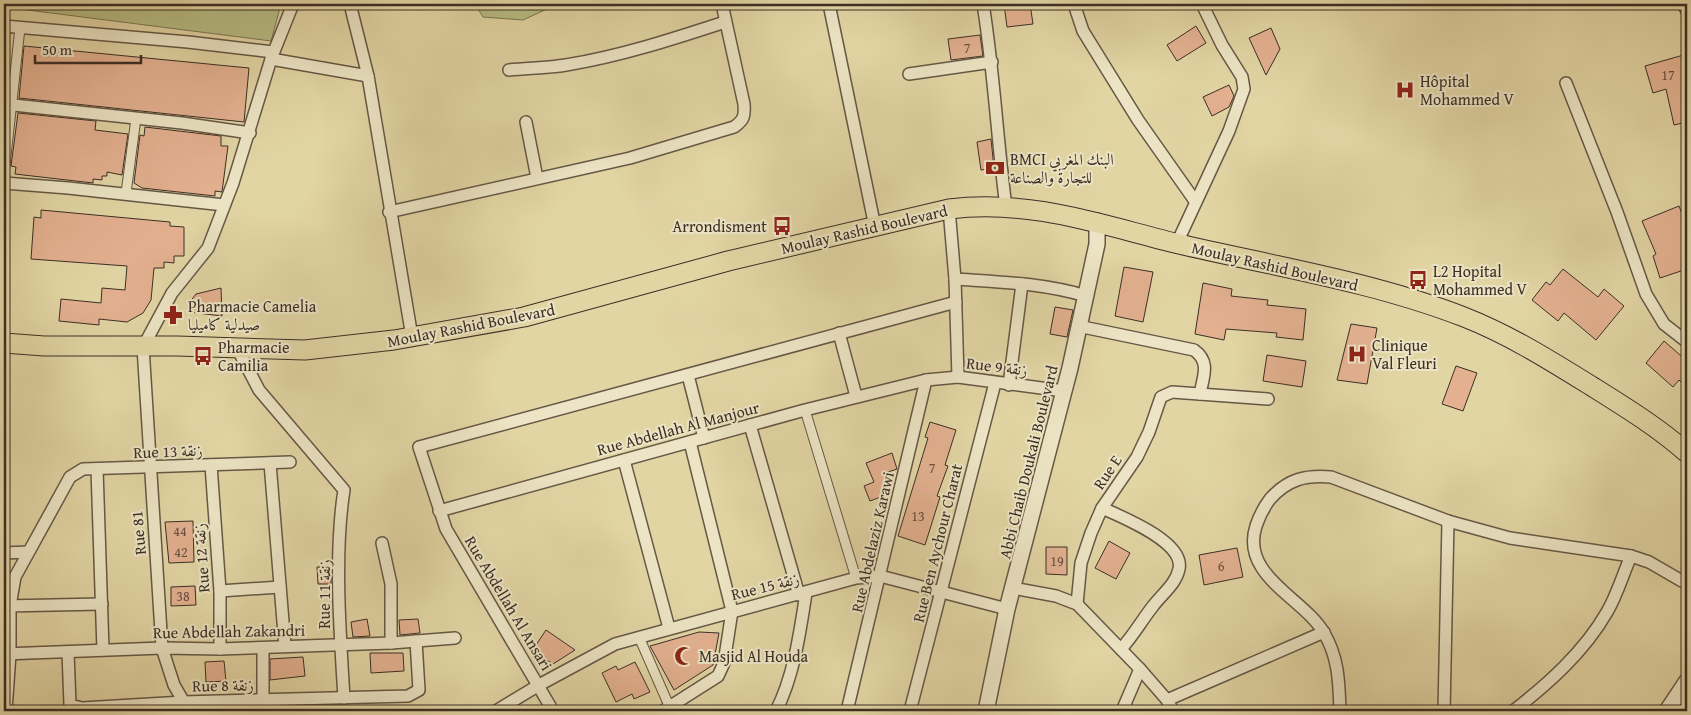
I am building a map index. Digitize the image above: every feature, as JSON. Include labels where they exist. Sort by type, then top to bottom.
[{"type":"main road","name":"Moulay Rashid Boulevard","points":[[4,343],[44,346],[177,346],[305,350],[412,337],[524,317],[719,264],[950,209],[980,206],[1006,207],[1044,210],[1098,221],[1177,243],[1332,279],[1464,317],[1522,343],[1619,404],[1686,452]]},
{"type":"street","points":[[143,347],[172,293],[208,248],[250,133],[272,56],[293,4]]},
{"type":"street","points":[[350,4],[368,76],[389,212],[412,337]]},
{"type":"street","points":[[389,212],[630,158],[710,135],[742,122],[745,116],[744,104],[722,4]]},
{"type":"street","points":[[829,4],[875,227]]},
{"type":"street","points":[[983,4],[992,62],[1000,166],[1006,207]]},
{"type":"street","points":[[1074,4],[1084,31],[1098,55],[1138,120],[1195,201]]},
{"type":"street","points":[[1177,243],[1229,131],[1244,89],[1242,77],[1222,44],[1202,4]]},
{"type":"street","points":[[1683,4],[1687,10]]},
{"type":"street","points":[[509,70],[564,65],[605,57],[725,22]]},
{"type":"street","points":[[4,26],[122,36],[272,56],[368,76]]},
{"type":"street","points":[[4,174],[7,104],[20,28]]},
{"type":"street","points":[[909,74],[992,62]]},
{"type":"street","points":[[1566,83],[1651,306],[1664,324],[1687,342]]},
{"type":"street","points":[[7,104],[250,133]]},
{"type":"street","points":[[126,193],[136,118]]},
{"type":"street","points":[[526,122],[537,178]]},
{"type":"street","points":[[4,183],[126,193],[224,205]]},
{"type":"street","points":[[950,209],[955,279],[958,377]]},
{"type":"street","name":"Abbi Chaib Doukali Boulevard","points":[[986,711],[1007,609],[1064,391],[1086,296],[1097,244],[1098,221]]},
{"type":"street","points":[[955,279],[1022,284],[1060,289],[1086,296]]},
{"type":"street","points":[[1009,384],[1022,284]]},
{"type":"street","points":[[704,438],[688,375],[956,302]]},
{"type":"street","points":[[1078,326],[1194,350],[1203,358],[1205,364],[1200,394]]},
{"type":"street","points":[[839,333],[856,396]]},
{"type":"street","name":"Rue 81","points":[[143,347],[149,468],[162,648],[167,668],[186,707]]},
{"type":"street","name":"Rue 11 زنقة","points":[[238,348],[259,390],[344,490],[340,529],[341,644],[344,698]]},
{"type":"street","name":"Rue Abdellah Al Ansari","points":[[553,711],[471,574],[439,512],[419,447],[688,375]]},
{"type":"street","name":"Rue 9 زنقة","points":[[926,380],[958,377],[1064,391]]},
{"type":"street","name":"Rue Abdellah Al Manjour","points":[[439,512],[856,396],[926,380]]},
{"type":"street","name":"Rue Abdelaziz Karawi","points":[[847,711],[926,380]]},
{"type":"street","name":"Rue Ben Aychour Charat","points":[[910,711],[994,383]]},
{"type":"street","name":"Rue E","points":[[1077,604],[1081,563],[1102,508],[1137,456],[1149,432],[1161,397],[1172,392],[1268,398]]},
{"type":"street","points":[[805,410],[856,578]]},
{"type":"street","points":[[750,425],[802,594],[801,626],[786,689],[776,711]]},
{"type":"street","points":[[639,637],[667,710],[718,676],[724,663],[732,611],[690,442]]},
{"type":"street","points":[[624,460],[669,628]]},
{"type":"street","name":"Rue 13 زنقة","points":[[6,711],[7,606],[15,577],[70,477],[78,471],[98,469],[290,462]]},
{"type":"street","points":[[270,463],[285,646]]},
{"type":"street","name":"Rue 12 زنقة","points":[[211,465],[220,591],[220,650]]},
{"type":"street","points":[[98,469],[103,650]]},
{"type":"street","points":[[1340,711],[1338,666],[1324,632],[1269,578],[1259,562],[1254,547],[1253,536],[1258,520],[1267,503],[1280,489],[1296,479],[1314,476],[1332,477],[1448,521],[1529,541],[1631,556],[1649,562],[1687,584]]},
{"type":"street","points":[[1102,508],[1126,518],[1163,541],[1175,550],[1180,560],[1174,581],[1121,649]]},
{"type":"street","points":[[1444,711],[1448,521]]},
{"type":"street","points":[[382,544],[392,584],[391,643]]},
{"type":"street","points":[[4,553],[28,552]]},
{"type":"street","points":[[1512,711],[1542,689],[1587,640],[1607,612],[1631,556]]},
{"type":"street","name":"Rue 15 زنقة","points":[[496,711],[539,685],[615,644],[856,578],[880,576],[1007,609]]},
{"type":"street","points":[[220,591],[280,587]]},
{"type":"street","points":[[1013,588],[1056,596],[1077,604],[1168,700],[1173,711]]},
{"type":"street","points":[[7,606],[102,604]]},
{"type":"street","points":[[1168,700],[1324,632]]},
{"type":"street","name":"Rue Abdellah Zakandri","points":[[7,654],[162,648],[220,650],[391,643],[455,638]]},
{"type":"street","name":"Rue 8 زنقة","points":[[68,652],[70,705],[75,708],[186,707],[263,700],[408,696],[419,690],[416,641]]},
{"type":"street","points":[[263,648],[263,700]]},
{"type":"street","points":[[1122,711],[1140,669]]},
{"type":"street","points":[[1667,711],[1687,682]]},
{"type":"green space","points":[[4,4],[281,4],[271,41],[4,7]]},
{"type":"green space","points":[[475,4],[558,4],[523,20],[483,17]]},
{"type":"building","points":[[1004,4],[1030,4],[1033,24],[1007,27]]},
{"type":"building","points":[[1196,26],[1206,43],[1177,61],[1167,45]]},
{"type":"building","points":[[1271,28],[1280,49],[1266,75],[1249,38]]},
{"type":"building","points":[[980,35],[983,56],[951,60],[948,39]]},
{"type":"building","points":[[24,46],[249,68],[244,122],[19,98]]},
{"type":"building","points":[[1687,54],[1687,122],[1674,125],[1666,89],[1653,93],[1645,66]]},
{"type":"building","points":[[4,66],[10,66],[6,97],[4,97]]},
{"type":"building","points":[[1229,85],[1234,96],[1229,107],[1212,116],[1203,97]]},
{"type":"building","points":[[18,113],[96,121],[95,130],[128,134],[122,175],[107,172],[107,176],[102,176],[102,180],[93,179],[93,183],[15,174],[16,167],[11,166]]},
{"type":"building","points":[[145,127],[221,136],[221,146],[228,146],[222,192],[215,191],[215,196],[142,188],[134,183],[140,135],[144,136]]},
{"type":"building","points":[[991,139],[994,168],[981,170],[977,142]]},
{"type":"building","points":[[1679,206],[1687,227],[1687,269],[1660,278],[1653,256],[1656,254],[1642,221]]},
{"type":"building","points":[[41,210],[170,222],[170,226],[184,227],[184,256],[174,256],[174,263],[164,262],[164,268],[154,268],[151,300],[143,313],[127,322],[99,319],[99,325],[59,321],[61,299],[101,303],[102,288],[125,290],[127,266],[31,259],[34,217],[41,218]]},
{"type":"building","points":[[1124,267],[1153,272],[1143,322],[1115,316]]},
{"type":"building","points":[[1563,269],[1598,297],[1604,289],[1624,306],[1596,340],[1564,313],[1558,321],[1532,300],[1546,282],[1550,285]]},
{"type":"building","points":[[1203,283],[1232,289],[1231,296],[1268,300],[1267,305],[1306,309],[1303,340],[1276,337],[1277,333],[1226,329],[1224,340],[1195,334]]},
{"type":"building","points":[[221,288],[222,316],[189,312],[189,303],[196,294]]},
{"type":"building","points":[[1055,307],[1073,310],[1067,337],[1050,334]]},
{"type":"building","points":[[1351,324],[1377,328],[1367,384],[1337,380]]},
{"type":"building","points":[[1664,341],[1687,361],[1687,388],[1679,380],[1673,387],[1646,363]]},
{"type":"building","points":[[1267,355],[1306,361],[1302,387],[1263,381]]},
{"type":"building","points":[[1456,366],[1477,373],[1463,411],[1442,404]]},
{"type":"building","points":[[930,422],[956,430],[945,465],[948,466],[937,496],[940,497],[925,545],[898,536],[928,438],[925,437]]},
{"type":"building","points":[[892,453],[897,469],[885,473],[891,493],[870,501],[864,486],[874,482],[866,463]]},
{"type":"building","points":[[193,521],[194,562],[169,563],[165,522]]},
{"type":"building","points":[[1109,541],[1130,553],[1116,579],[1095,568]]},
{"type":"building","points":[[1046,547],[1067,547],[1067,575],[1046,574]]},
{"type":"building","points":[[1237,548],[1243,577],[1204,585],[1199,555]]},
{"type":"building","points":[[317,567],[331,567],[331,584],[318,584]]},
{"type":"building","points":[[195,586],[196,605],[171,606],[171,587]]},
{"type":"building","points":[[367,619],[370,636],[353,637],[351,622]]},
{"type":"building","points":[[418,619],[420,633],[400,635],[399,620]]},
{"type":"building","points":[[546,630],[575,650],[553,664],[532,651]]},
{"type":"building","name":"Masjid Al Houda","points":[[699,632],[719,633],[713,665],[674,690],[650,646]]},
{"type":"building","points":[[370,653],[403,653],[404,671],[371,673]]},
{"type":"building","points":[[303,657],[305,676],[270,680],[270,659]]},
{"type":"building","points":[[224,661],[226,681],[206,682],[205,662]]},
{"type":"building","points":[[635,662],[650,692],[634,699],[632,694],[616,702],[602,673],[616,666],[618,670]]},
{"type":"place","name":"Hôpital Mohammed V","points":[[1405,90]]},
{"type":"place","name":"BMCI البنك المغربي للتجارة والصناعة","points":[[995,168]]},
{"type":"place","name":"Arrondisment","points":[[782,226]]},
{"type":"place","name":"L2 Hopital Mohammed V","points":[[1418,280]]},
{"type":"place","name":"Pharmacie Camelia صيدلية كاميليا","points":[[173,315]]},
{"type":"place","name":"Clinique Val Fleuri","points":[[1357,354]]},
{"type":"place","name":"Pharmacie Camilia","points":[[203,356]]},
{"type":"place","name":"Masjid Al Houda","points":[[684,656]]}]
